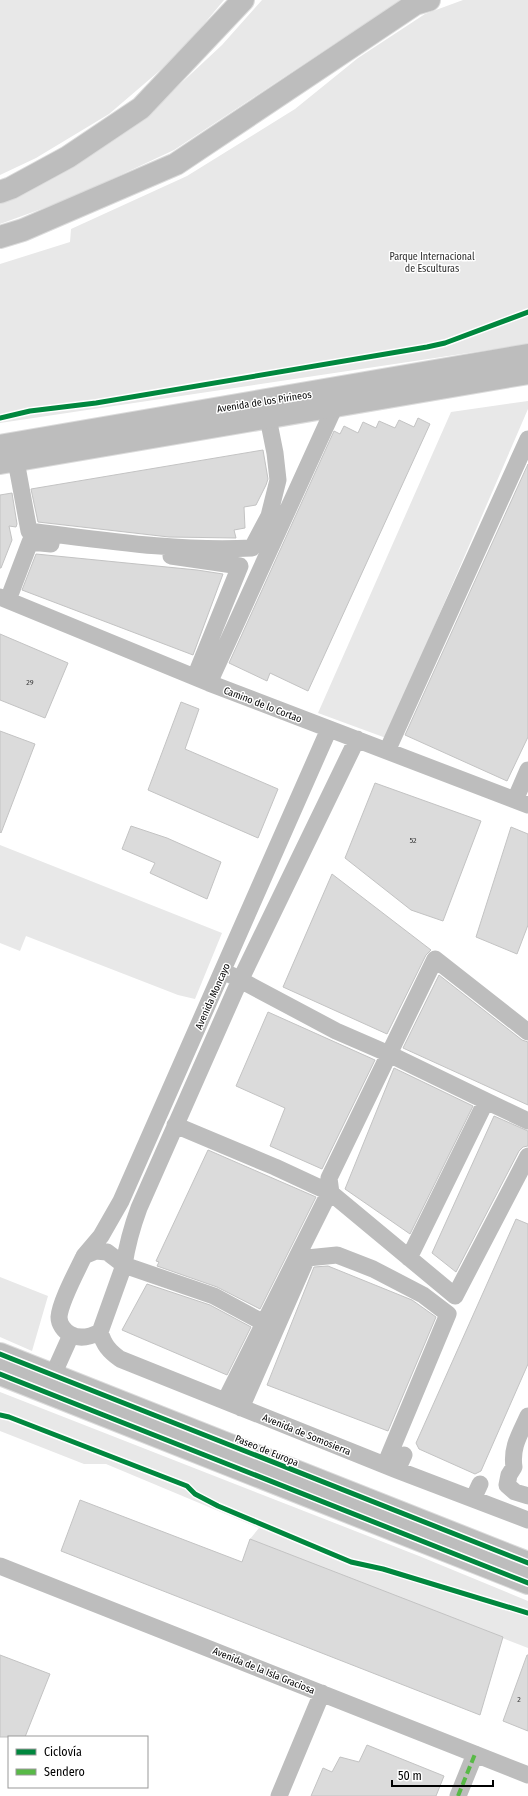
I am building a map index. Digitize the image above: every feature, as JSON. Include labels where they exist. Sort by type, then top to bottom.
[{"type":"main road","points":[[6,190],[68,157],[141,108],[243,0]]},
{"type":"main road","points":[[0,236],[23,230],[176,164],[416,4],[429,0]]},
{"type":"main road","name":"Avenida de los Pirineos","points":[[0,446],[528,355]]},
{"type":"main road","name":"Avenida de los Pirineos","points":[[8,462],[528,373]]},
{"type":"main road","name":"Paseo de Europa","points":[[0,1354],[528,1563]]},
{"type":"main road","points":[[0,1374],[528,1583]]},
{"type":"street","points":[[202,680],[335,406]]},
{"type":"street","points":[[8,462],[29,531],[122,542],[222,550],[252,548],[269,516],[278,480],[275,453],[268,418]]},
{"type":"street","points":[[387,751],[528,439]]},
{"type":"street","points":[[4,599],[30,542],[97,546],[240,566],[202,680]]},
{"type":"street","name":"Camino de lo Cortao","points":[[4,599],[202,680],[521,802]]},
{"type":"street","name":"Avenida Moncayo","points":[[71,1335],[63,1329],[59,1318],[61,1306],[84,1256],[101,1236],[121,1201],[329,729]]},
{"type":"street","name":"Avenida Moncayo","points":[[100,1332],[124,1265],[130,1231],[175,1125],[240,980],[357,739]]},
{"type":"street","points":[[521,802],[528,770]]},
{"type":"street","points":[[331,1193],[329,1178],[435,959],[528,1032]]},
{"type":"street","points":[[223,971],[336,1031],[389,1054],[528,1121]]},
{"type":"street","points":[[409,1258],[486,1101]]},
{"type":"street","points":[[175,1125],[275,1167],[331,1193],[454,1296],[528,1156]]},
{"type":"street","points":[[224,1401],[327,1197],[331,1193]]},
{"type":"street","points":[[84,1256],[96,1251],[107,1252],[124,1265],[214,1296],[264,1323]]},
{"type":"street","points":[[241,1408],[307,1258],[337,1255],[373,1269],[423,1295],[448,1314],[396,1463]]},
{"type":"street","points":[[53,1375],[71,1335],[81,1338],[100,1332]]},
{"type":"street","name":"Avenida de Somosierra","points":[[100,1332],[108,1350],[120,1359],[241,1408],[476,1492],[528,1520]]},
{"type":"street","points":[[528,1416],[515,1442],[512,1456],[514,1467],[509,1475],[508,1485],[515,1492],[528,1496]]},
{"type":"street","name":"Avenida de la Isla Graciosa","points":[[0,1566],[528,1776]]},
{"type":"street","points":[[279,1796],[322,1693]]},
{"type":"street","points":[[458,1796],[475,1754]]},
{"type":"green space","points":[[0,0],[224,0],[178,55],[109,114],[36,158],[0,175]]},
{"type":"green space","points":[[262,0],[406,0],[337,42],[174,150],[69,199],[0,224],[0,201],[146,116],[222,45]]},
{"type":"green space","name":"Parque Internacional de Esculturas","points":[[463,0],[528,0],[528,344],[0,423],[0,264],[70,242],[71,229],[187,176],[295,109],[358,58],[425,14]]},
{"type":"green space","points":[[528,401],[528,409],[386,738],[318,713],[451,412]]},
{"type":"green space","points":[[0,845],[222,933],[195,999],[178,995],[26,936],[20,951],[0,943]]},
{"type":"green space","points":[[0,1277],[48,1296],[32,1351],[0,1337]]},
{"type":"green space","points":[[0,1392],[419,1556],[528,1601],[528,1648],[250,1539],[259,1528],[106,1464],[84,1464],[0,1431]]},
{"type":"building","points":[[418,418],[430,424],[308,691],[270,673],[267,681],[229,663],[334,431],[340,434],[344,426],[358,433],[363,422],[376,428],[379,421],[395,428],[399,420],[414,427]]},
{"type":"building","points":[[263,450],[268,479],[256,505],[244,507],[245,528],[234,530],[236,538],[169,537],[38,522],[31,489]]},
{"type":"building","points":[[528,464],[528,737],[507,781],[405,735]]},
{"type":"building","points":[[12,493],[17,524],[16,527],[9,526],[12,540],[0,568],[0,495]]},
{"type":"building","points":[[36,554],[197,570],[223,574],[193,655],[22,590]]},
{"type":"building","points":[[0,634],[68,663],[45,718],[0,700]]},
{"type":"building","points":[[181,702],[199,709],[185,749],[278,789],[258,838],[148,790]]},
{"type":"building","points":[[0,731],[35,744],[1,833],[0,832]]},
{"type":"building","points":[[375,783],[481,821],[443,921],[411,910],[345,858]]},
{"type":"building","points":[[131,826],[167,838],[221,862],[207,899],[150,873],[155,863],[122,849]]},
{"type":"building","points":[[511,827],[528,834],[528,925],[517,954],[476,937]]},
{"type":"building","points":[[332,874],[431,950],[426,955],[387,1034],[283,987]]},
{"type":"building","points":[[439,975],[522,1040],[528,1042],[528,1105],[403,1048]]},
{"type":"building","points":[[268,1012],[375,1060],[322,1169],[270,1146],[285,1108],[236,1086]]},
{"type":"building","points":[[394,1068],[473,1106],[410,1234],[345,1189]]},
{"type":"building","points":[[494,1116],[528,1131],[528,1146],[523,1147],[519,1151],[456,1272],[432,1253]]},
{"type":"building","points":[[208,1150],[316,1197],[260,1309],[217,1287],[157,1266],[159,1262],[156,1261]]},
{"type":"building","points":[[516,1219],[528,1224],[528,1364],[481,1471],[475,1474],[419,1449],[416,1443]]},
{"type":"building","points":[[328,1266],[412,1300],[436,1317],[388,1431],[267,1385],[314,1267]]},
{"type":"building","points":[[147,1284],[210,1305],[251,1327],[227,1375],[122,1330]]},
{"type":"building","points":[[80,1500],[242,1562],[250,1539],[503,1637],[480,1715],[61,1551]]},
{"type":"building","points":[[0,1655],[50,1674],[25,1736],[0,1737]]},
{"type":"building","points":[[528,1655],[528,1731],[503,1721]]},
{"type":"building","points":[[367,1745],[444,1776],[436,1796],[311,1796],[323,1768],[332,1772],[340,1757],[359,1762]]},
{"type":"marked path","points":[[458,1796],[475,1754]]},
{"type":"cycle path","points":[[0,418],[30,411],[96,403],[427,347],[445,343],[528,312]]},
{"type":"cycle path","points":[[0,1354],[528,1563]]},
{"type":"cycle path","points":[[0,1374],[528,1583]]},
{"type":"cycle path","points":[[0,1415],[9,1417],[187,1486],[195,1494],[218,1506],[351,1562],[383,1569],[528,1613]]}]
